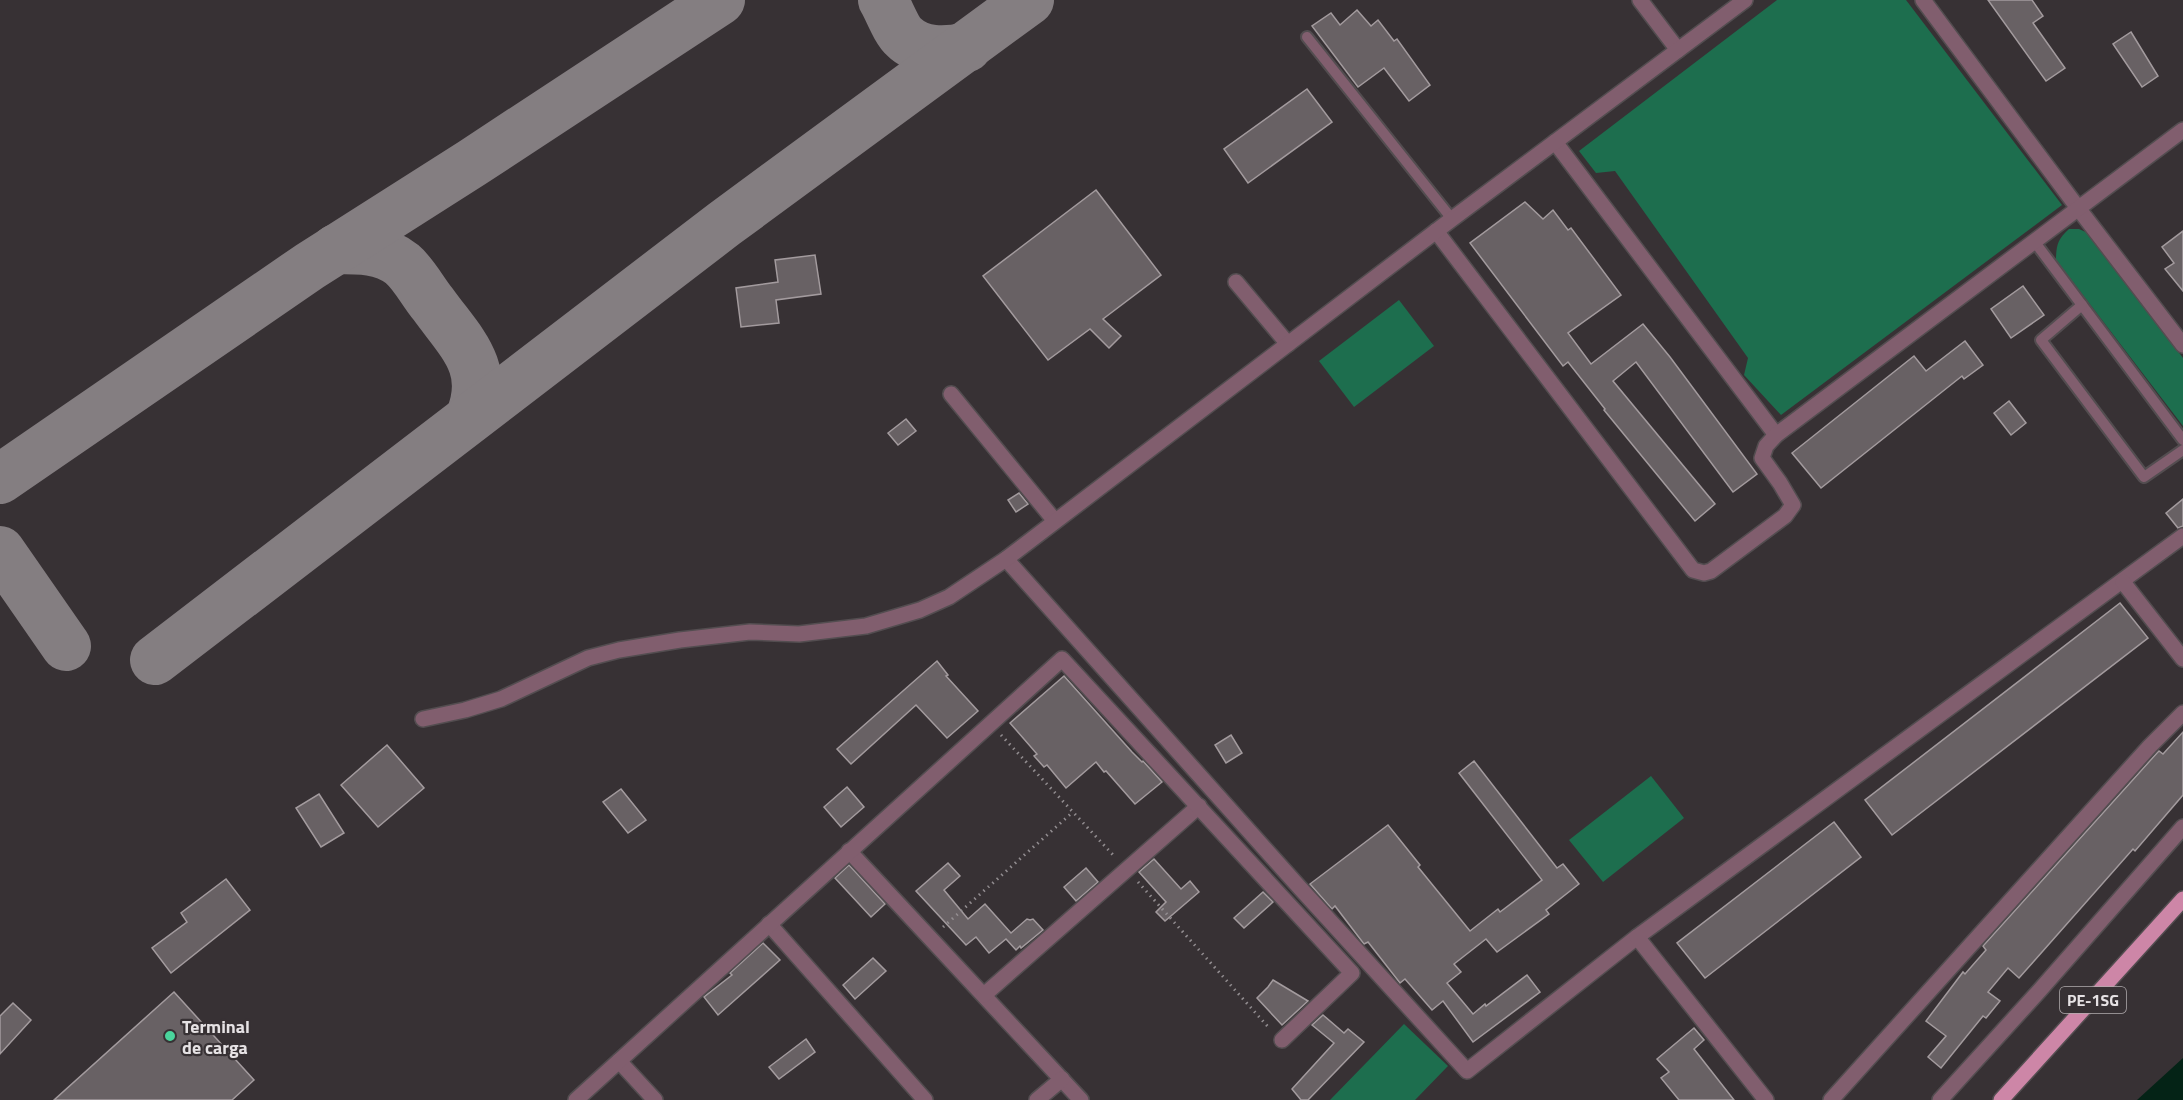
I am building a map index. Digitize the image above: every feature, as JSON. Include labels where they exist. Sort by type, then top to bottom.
[{"type":"main road","name":"PE-1SG","points":[[2001,1100],[2183,899]]},
{"type":"street","points":[[1640,0],[1678,50]]},
{"type":"street","points":[[423,719],[501,699],[588,658],[619,650],[750,632],[799,634],[876,624],[920,610],[949,597],[1006,559],[1436,231],[1745,0]]},
{"type":"street","points":[[1923,0],[2183,345]]},
{"type":"street","points":[[1436,231],[1693,570],[1704,573],[1711,571],[1785,516],[1793,505],[1762,458],[1766,446],[1776,435],[2183,130]]},
{"type":"street","points":[[1555,142],[1776,435]]},
{"type":"street","points":[[1236,282],[1288,344]]},
{"type":"street","points":[[951,394],[1055,521]]},
{"type":"street","points":[[1006,559],[1467,1071],[1637,937],[2183,536]]},
{"type":"street","points":[[2123,582],[2183,659]]},
{"type":"street","points":[[576,1100],[1062,659],[1352,973],[1282,1040]]},
{"type":"street","points":[[1830,1100],[2142,755],[2183,713]]},
{"type":"street","points":[[984,996],[1199,806]]},
{"type":"street","points":[[1940,1100],[2048,982],[2183,827]]},
{"type":"street","points":[[849,851],[1082,1100]]},
{"type":"street","points":[[769,924],[925,1100]]},
{"type":"street","points":[[1637,937],[1766,1100]]},
{"type":"street","points":[[620,1061],[655,1100]]},
{"type":"street","points":[[1037,1100],[1062,1079]]},
{"type":"lane","points":[[1307,37],[1452,219]]},
{"type":"lane","points":[[2034,241],[2183,440]]},
{"type":"lane","points":[[2082,305],[2041,339],[2144,477],[2183,450]]},
{"type":"path","points":[[930,937],[1073,812]]},
{"type":"green space","points":[[1777,0],[1906,0],[2062,205],[1781,415],[1744,375],[1748,358],[1615,171],[1596,173],[1579,151]]},
{"type":"green space","points":[[2069,229],[2079,229],[2090,234],[2183,358],[2183,426],[2056,260],[2058,243]]},
{"type":"green space","points":[[1399,300],[1434,346],[1354,407],[1319,361]]},
{"type":"green space","points":[[1651,776],[1684,818],[1603,882],[1569,840]]},
{"type":"green space","points":[[1404,1024],[1448,1066],[1415,1100],[1330,1100]]},
{"type":"shaded area","points":[[2183,1058],[2183,1100],[2137,1100]]},
{"type":"building","points":[[1988,0],[2032,0],[2043,16],[2033,23],[2065,68],[2046,81]]},
{"type":"building","points":[[1357,10],[1371,26],[1378,20],[1394,41],[1397,39],[1430,85],[1409,101],[1384,68],[1358,87],[1312,26],[1331,13],[1340,25]]},
{"type":"building","points":[[2131,32],[2158,76],[2142,87],[2113,44]]},
{"type":"building","points":[[1307,89],[1332,122],[1248,183],[1224,149]]},
{"type":"building","points":[[1096,190],[1161,275],[1103,319],[1121,336],[1109,348],[1090,329],[1048,360],[983,276]]},
{"type":"building","points":[[1525,202],[1543,219],[1553,210],[1568,230],[1571,228],[1621,295],[1568,333],[1591,364],[1643,324],[1757,474],[1733,492],[1636,362],[1613,381],[1715,504],[1695,521],[1604,410],[1568,362],[1563,366],[1470,243]]},
{"type":"building","points":[[2183,231],[2183,291],[2165,269],[2174,263],[2162,247]]},
{"type":"building","points":[[815,255],[821,294],[776,300],[779,323],[741,327],[736,288],[778,282],[775,260]]},
{"type":"building","points":[[2023,286],[2044,315],[2011,338],[1991,309]]},
{"type":"building","points":[[1965,341],[1983,365],[1964,379],[1962,376],[1821,488],[1792,453],[1914,356],[1926,371]]},
{"type":"building","points":[[2009,401],[2026,423],[2011,435],[1994,413]]},
{"type":"building","points":[[906,419],[916,431],[898,445],[888,433]]},
{"type":"building","points":[[1019,493],[1028,504],[1016,512],[1008,500]]},
{"type":"building","points":[[2183,499],[2183,526],[2178,528],[2166,513]]},
{"type":"building","points":[[2120,603],[2148,638],[1892,835],[1865,800]]},
{"type":"building","points":[[937,661],[948,675],[946,676],[978,711],[947,738],[916,705],[851,764],[837,749]]},
{"type":"building","points":[[1064,676],[1162,782],[1135,804],[1096,762],[1066,788],[1047,765],[1044,767],[1034,756],[1037,754],[1010,723]]},
{"type":"building","points":[[2183,732],[2183,795],[2019,978],[2008,968],[1988,992],[2000,1001],[1986,1018],[1983,1016],[1941,1068],[1928,1057],[1946,1036],[1926,1021],[1963,972],[1965,974],[1986,950],[1983,946],[2157,753],[2159,751],[2163,754]]},
{"type":"building","points":[[1231,735],[1242,753],[1226,763],[1215,745]]},
{"type":"building","points":[[387,745],[424,788],[378,827],[341,785]]},
{"type":"building","points":[[1474,761],[1557,868],[1563,864],[1579,884],[1546,910],[1549,914],[1497,952],[1486,939],[1454,964],[1461,972],[1447,983],[1473,1014],[1527,975],[1540,992],[1473,1042],[1443,1001],[1432,1010],[1405,979],[1400,983],[1368,942],[1364,944],[1335,906],[1332,909],[1310,884],[1388,825],[1420,865],[1418,867],[1470,931],[1498,909],[1500,912],[1542,880],[1459,773]]},
{"type":"building","points":[[847,787],[864,807],[841,827],[824,807]]},
{"type":"building","points":[[621,789],[646,820],[628,833],[603,802]]},
{"type":"building","points":[[319,794],[344,833],[321,847],[296,808]]},
{"type":"building","points":[[1834,822],[1861,857],[1705,978],[1677,943]]},
{"type":"building","points":[[1154,859],[1181,889],[1190,881],[1199,892],[1165,921],[1156,912],[1166,902],[1139,872]]},
{"type":"building","points":[[948,863],[960,876],[944,890],[968,919],[985,904],[1011,933],[1027,919],[1033,919],[1043,930],[1016,950],[1006,939],[989,953],[976,937],[966,945],[916,891]]},
{"type":"building","points":[[849,865],[885,904],[871,917],[835,878]]},
{"type":"building","points":[[1086,868],[1098,882],[1076,901],[1064,887]]},
{"type":"building","points":[[226,879],[250,910],[171,973],[152,948],[187,922],[181,913]]},
{"type":"building","points":[[1263,892],[1273,902],[1244,928],[1234,918]]},
{"type":"building","points":[[763,943],[780,960],[718,1015],[704,997],[732,975],[730,973]]},
{"type":"building","points":[[873,958],[886,971],[855,999],[843,985]]},
{"type":"building","points":[[1273,980],[1308,1001],[1282,1025],[1257,998]]},
{"type":"building","name":"Terminal de carga","points":[[174,992],[254,1080],[232,1100],[54,1100]]},
{"type":"building","points":[[13,1003],[31,1020],[0,1054],[0,1016]]},
{"type":"building","points":[[1323,1015],[1344,1033],[1348,1029],[1364,1042],[1308,1100],[1301,1100],[1292,1089],[1334,1043],[1312,1025]]},
{"type":"building","points":[[1694,1028],[1704,1040],[1694,1049],[1734,1100],[1679,1100],[1661,1078],[1669,1072],[1657,1059]]},
{"type":"building","points":[[806,1039],[815,1052],[779,1079],[769,1067]]},
{"type":"taxiway","points":[[0,479],[310,266],[720,0]]},
{"type":"taxiway","points":[[883,0],[898,30],[910,42],[925,49],[934,50],[967,47]]},
{"type":"taxiway","points":[[155,660],[724,224],[1029,0]]},
{"type":"taxiway","points":[[336,249],[362,250],[387,255],[402,264],[410,273],[470,356],[477,384],[476,400],[470,418]]},
{"type":"taxiway","points":[[0,551],[66,646]]},
{"type":"place","name":"Terminal de carga","points":[[170,1036]]}]
